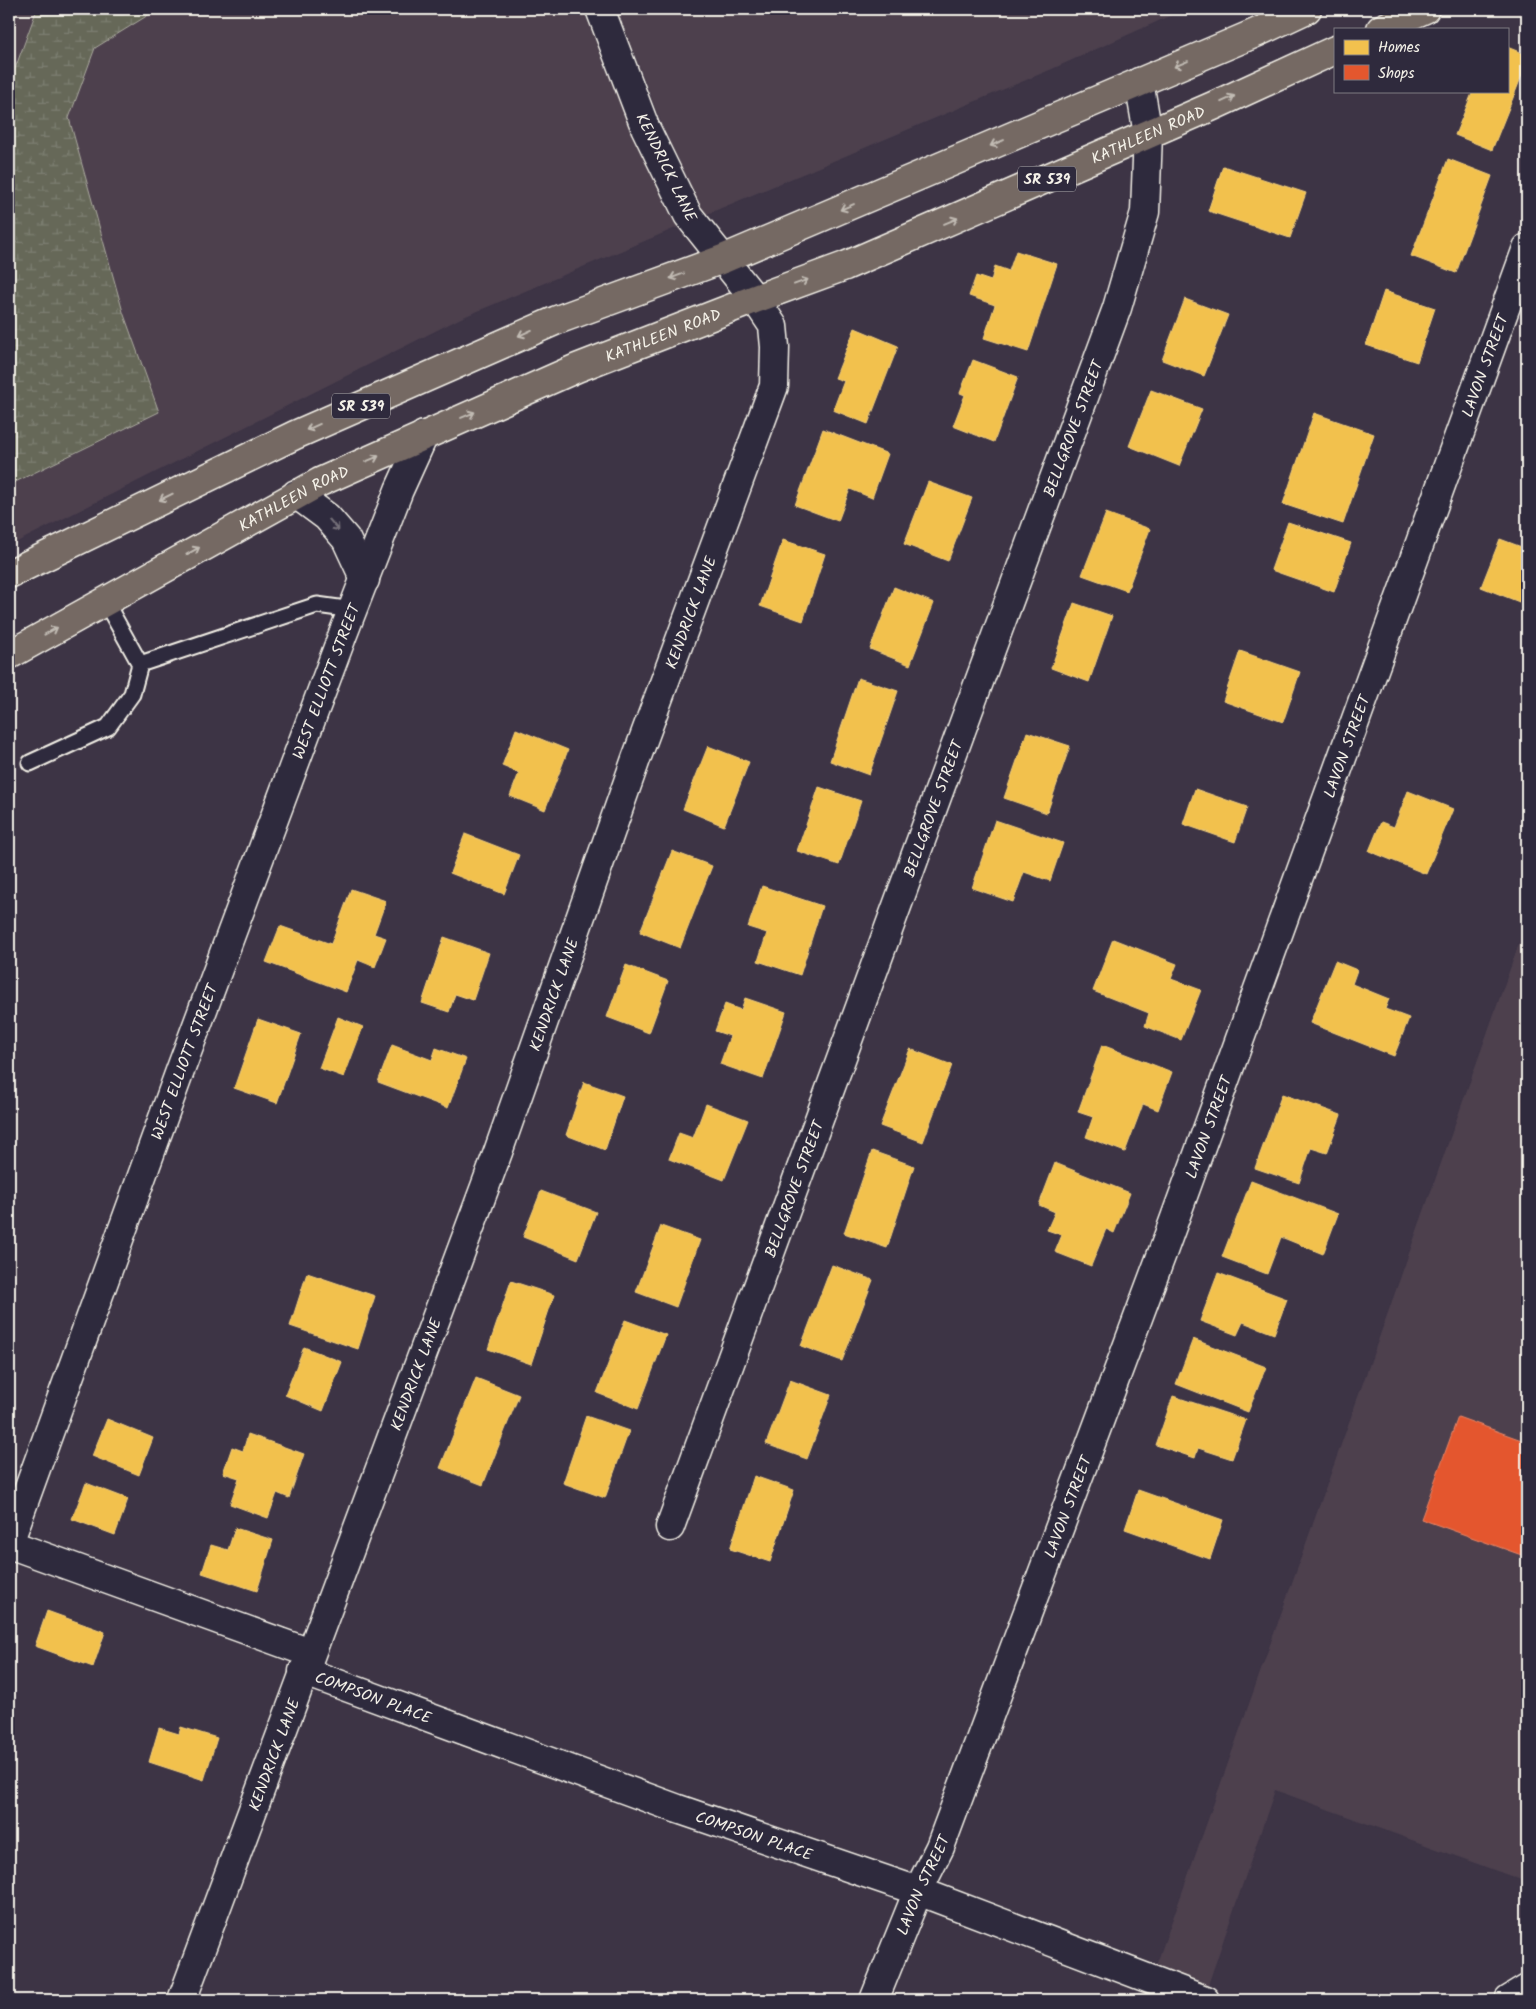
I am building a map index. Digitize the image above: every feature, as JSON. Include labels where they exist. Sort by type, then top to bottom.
[{"type":"main road","name":"SR 539","points":[[9,574],[295,435],[419,380],[557,320],[723,259],[1258,32],[1307,9]]},
{"type":"main road","points":[[1384,28],[1425,9]]},
{"type":"main road","name":"KATHLEEN ROAD","points":[[9,655],[320,482],[577,368],[845,266],[1334,50]]},
{"type":"street","name":"KENDRICK LANE","points":[[182,2000],[306,1662],[498,1152],[636,759],[774,386],[775,347],[773,326],[755,299],[688,215],[645,127],[600,9]]},
{"type":"street","name":"BELLGROVE STREET","points":[[670,1527],[1117,308],[1145,212],[1148,134],[1139,82]]},
{"type":"street","name":"LAVON STREET","points":[[874,2000],[918,1891],[940,1847],[1167,1242],[1527,248]]},
{"type":"street","name":"WEST ELLIOTT STREET","points":[[9,1543],[180,1071],[399,490],[424,435]]},
{"type":"street","points":[[296,494],[327,517],[346,539],[365,580]]},
{"type":"street","name":"COMPSON PLACE","points":[[9,1543],[678,1809],[918,1891],[1205,2000]]},
{"type":"street","points":[[1509,2000],[1527,1990]]},
{"type":"lane","points":[[30,763],[108,727],[132,694],[140,664],[105,601]]},
{"type":"lane","points":[[140,664],[317,605],[353,610]]},
{"type":"shaded area","points":[[9,9],[37,9],[9,85]]},
{"type":"shaded area","points":[[158,9],[583,9],[630,131],[678,227],[461,318],[9,546],[9,485],[159,412],[123,312],[69,118],[95,48]]},
{"type":"shaded area","points":[[617,9],[1185,9],[1052,69],[707,214],[702,209],[661,123]]},
{"type":"shaded area","points":[[1527,921],[1527,1882],[1275,1790],[1208,1985],[1156,1966]]},
{"type":"green space","points":[[37,9],[158,9],[95,48],[69,118],[123,312],[159,412],[9,485],[9,85]]},
{"type":"building: Homes","points":[[1508,47],[1527,55],[1527,63],[1492,150],[1455,135],[1473,92],[1508,92]]},
{"type":"building: Homes","points":[[1448,159],[1492,176],[1456,273],[1411,256]]},
{"type":"building: Homes","points":[[1223,166],[1306,193],[1290,238],[1208,211]]},
{"type":"building: Homes","points":[[1016,251],[1057,264],[1028,352],[984,338],[995,305],[969,296],[976,276],[991,281],[995,266],[1009,271]]},
{"type":"building: Homes","points":[[1384,291],[1435,308],[1417,362],[1366,345]]},
{"type":"building: Homes","points":[[1185,299],[1228,315],[1204,376],[1162,360]]},
{"type":"building: Homes","points":[[855,328],[898,346],[868,424],[833,410],[844,381],[835,378]]},
{"type":"building: Homes","points":[[973,360],[1018,377],[994,442],[953,426],[965,395],[960,393]]},
{"type":"building: Homes","points":[[1151,390],[1202,409],[1179,466],[1129,446]]},
{"type":"building: Homes","points":[[1314,413],[1374,434],[1343,524],[1283,504]]},
{"type":"building: Homes","points":[[823,429],[888,454],[872,498],[850,489],[838,521],[795,505]]},
{"type":"building: Homes","points":[[928,482],[972,498],[948,561],[904,544]]},
{"type":"building: Homes","points":[[1106,513],[1150,529],[1127,591],[1082,575]]},
{"type":"building: Homes","points":[[1288,522],[1351,543],[1334,592],[1271,570]]},
{"type":"building: Homes","points":[[1500,539],[1527,549],[1527,605],[1481,587]]},
{"type":"building: Homes","points":[[783,540],[825,554],[803,621],[760,606]]},
{"type":"building: Homes","points":[[894,587],[934,603],[910,665],[870,649]]},
{"type":"building: Homes","points":[[1074,603],[1112,616],[1089,682],[1051,668]]},
{"type":"building: Homes","points":[[1240,651],[1300,672],[1283,722],[1223,701]]},
{"type":"building: Homes","points":[[858,678],[898,691],[869,775],[830,761]]},
{"type":"building: Homes","points":[[516,729],[568,750],[545,810],[510,796],[519,773],[502,766]]},
{"type":"building: Homes","points":[[1027,732],[1070,746],[1047,813],[1004,798]]},
{"type":"building: Homes","points":[[708,746],[749,762],[724,826],[683,809]]},
{"type":"building: Homes","points":[[819,787],[861,801],[839,865],[797,851]]},
{"type":"building: Homes","points":[[1195,789],[1247,807],[1235,842],[1183,824]]},
{"type":"building: Homes","points":[[1408,791],[1453,809],[1426,874],[1369,851],[1381,822],[1394,827]]},
{"type":"building: Homes","points":[[995,820],[1063,843],[1050,881],[1024,872],[1013,902],[972,888]]},
{"type":"building: Homes","points":[[465,834],[519,855],[504,894],[450,873]]},
{"type":"building: Homes","points":[[672,851],[712,866],[680,948],[640,932]]},
{"type":"building: Homes","points":[[762,886],[822,906],[800,975],[758,961],[767,933],[748,927]]},
{"type":"building: Homes","points":[[351,889],[386,901],[374,934],[386,938],[375,967],[358,960],[346,992],[266,962],[280,926],[331,944]]},
{"type":"building: Homes","points":[[444,937],[489,953],[473,1000],[455,994],[449,1012],[422,1003]]},
{"type":"building: Homes","points":[[1113,939],[1177,964],[1171,979],[1201,990],[1181,1040],[1145,1026],[1149,1013],[1093,991]]},
{"type":"building: Homes","points":[[1335,961],[1357,970],[1352,984],[1389,999],[1385,1009],[1409,1018],[1394,1056],[1310,1023]]},
{"type":"building: Homes","points":[[626,965],[668,981],[649,1033],[607,1017]]},
{"type":"building: Homes","points":[[745,998],[786,1012],[763,1079],[720,1064],[730,1036],[715,1031],[725,1004],[741,1010]]},
{"type":"building: Homes","points":[[338,1017],[363,1027],[344,1077],[319,1068]]},
{"type":"building: Homes","points":[[258,1019],[301,1034],[277,1103],[234,1088]]},
{"type":"building: Homes","points":[[392,1045],[432,1060],[436,1048],[466,1059],[448,1108],[378,1082]]},
{"type":"building: Homes","points":[[1102,1045],[1172,1072],[1158,1110],[1143,1104],[1125,1152],[1086,1137],[1093,1117],[1078,1112]]},
{"type":"building: Homes","points":[[910,1049],[952,1065],[923,1142],[880,1126]]},
{"type":"building: Homes","points":[[584,1082],[623,1096],[605,1150],[566,1135]]},
{"type":"building: Homes","points":[[1282,1094],[1341,1115],[1327,1153],[1311,1148],[1299,1183],[1255,1168]]},
{"type":"building: Homes","points":[[706,1104],[748,1120],[724,1180],[669,1159],[679,1133],[693,1138]]},
{"type":"building: Homes","points":[[872,1151],[914,1166],[887,1248],[844,1233]]},
{"type":"building: Homes","points":[[1055,1163],[1130,1193],[1114,1233],[1106,1229],[1091,1266],[1055,1252],[1062,1235],[1047,1230],[1055,1212],[1039,1205]]},
{"type":"building: Homes","points":[[1251,1181],[1338,1214],[1323,1254],[1281,1237],[1267,1274],[1222,1257]]},
{"type":"building: Homes","points":[[541,1191],[596,1212],[578,1259],[523,1237]]},
{"type":"building: Homes","points":[[661,1226],[700,1240],[676,1307],[636,1292]]},
{"type":"building: Homes","points":[[832,1265],[873,1280],[842,1361],[801,1346]]},
{"type":"building: Homes","points":[[307,1273],[375,1296],[358,1349],[290,1326]]},
{"type":"building: Homes","points":[[1218,1273],[1287,1299],[1274,1334],[1243,1322],[1237,1335],[1200,1321]]},
{"type":"building: Homes","points":[[511,1281],[554,1295],[531,1364],[488,1349]]},
{"type":"building: Homes","points":[[625,1320],[666,1335],[638,1409],[597,1393]]},
{"type":"building: Homes","points":[[1193,1339],[1266,1367],[1248,1412],[1176,1384]]},
{"type":"building: Homes","points":[[304,1347],[342,1362],[323,1411],[285,1395]]},
{"type":"building: Homes","points":[[476,1378],[519,1395],[483,1485],[440,1468]]},
{"type":"building: Homes","points":[[790,1380],[831,1395],[807,1459],[766,1444]]},
{"type":"building: Homes","points":[[1173,1396],[1246,1420],[1232,1459],[1198,1448],[1195,1458],[1156,1445]]},
{"type":"building: Homes","points":[[586,1416],[629,1431],[605,1498],[563,1483]]},
{"type":"building: Homes","points":[[107,1419],[153,1438],[139,1475],[92,1456]]},
{"type":"building: Homes","points":[[248,1434],[304,1454],[289,1498],[277,1493],[268,1518],[230,1504],[239,1478],[223,1473],[232,1447],[243,1451]]},
{"type":"building: Homes","points":[[754,1476],[794,1490],[770,1562],[730,1549]]},
{"type":"building: Homes","points":[[86,1483],[128,1499],[115,1535],[72,1519]]},
{"type":"building: Homes","points":[[1138,1490],[1223,1520],[1210,1559],[1125,1529]]},
{"type":"building: Homes","points":[[235,1528],[273,1540],[257,1591],[202,1573],[211,1545],[228,1550]]},
{"type":"building: Homes","points":[[47,1611],[105,1632],[93,1667],[35,1646]]},
{"type":"building: Homes","points":[[181,1727],[217,1738],[204,1780],[149,1762],[159,1728],[179,1734]]},
{"type":"building: Shops","points":[[1458,1417],[1527,1442],[1527,1557],[1421,1519]]}]
